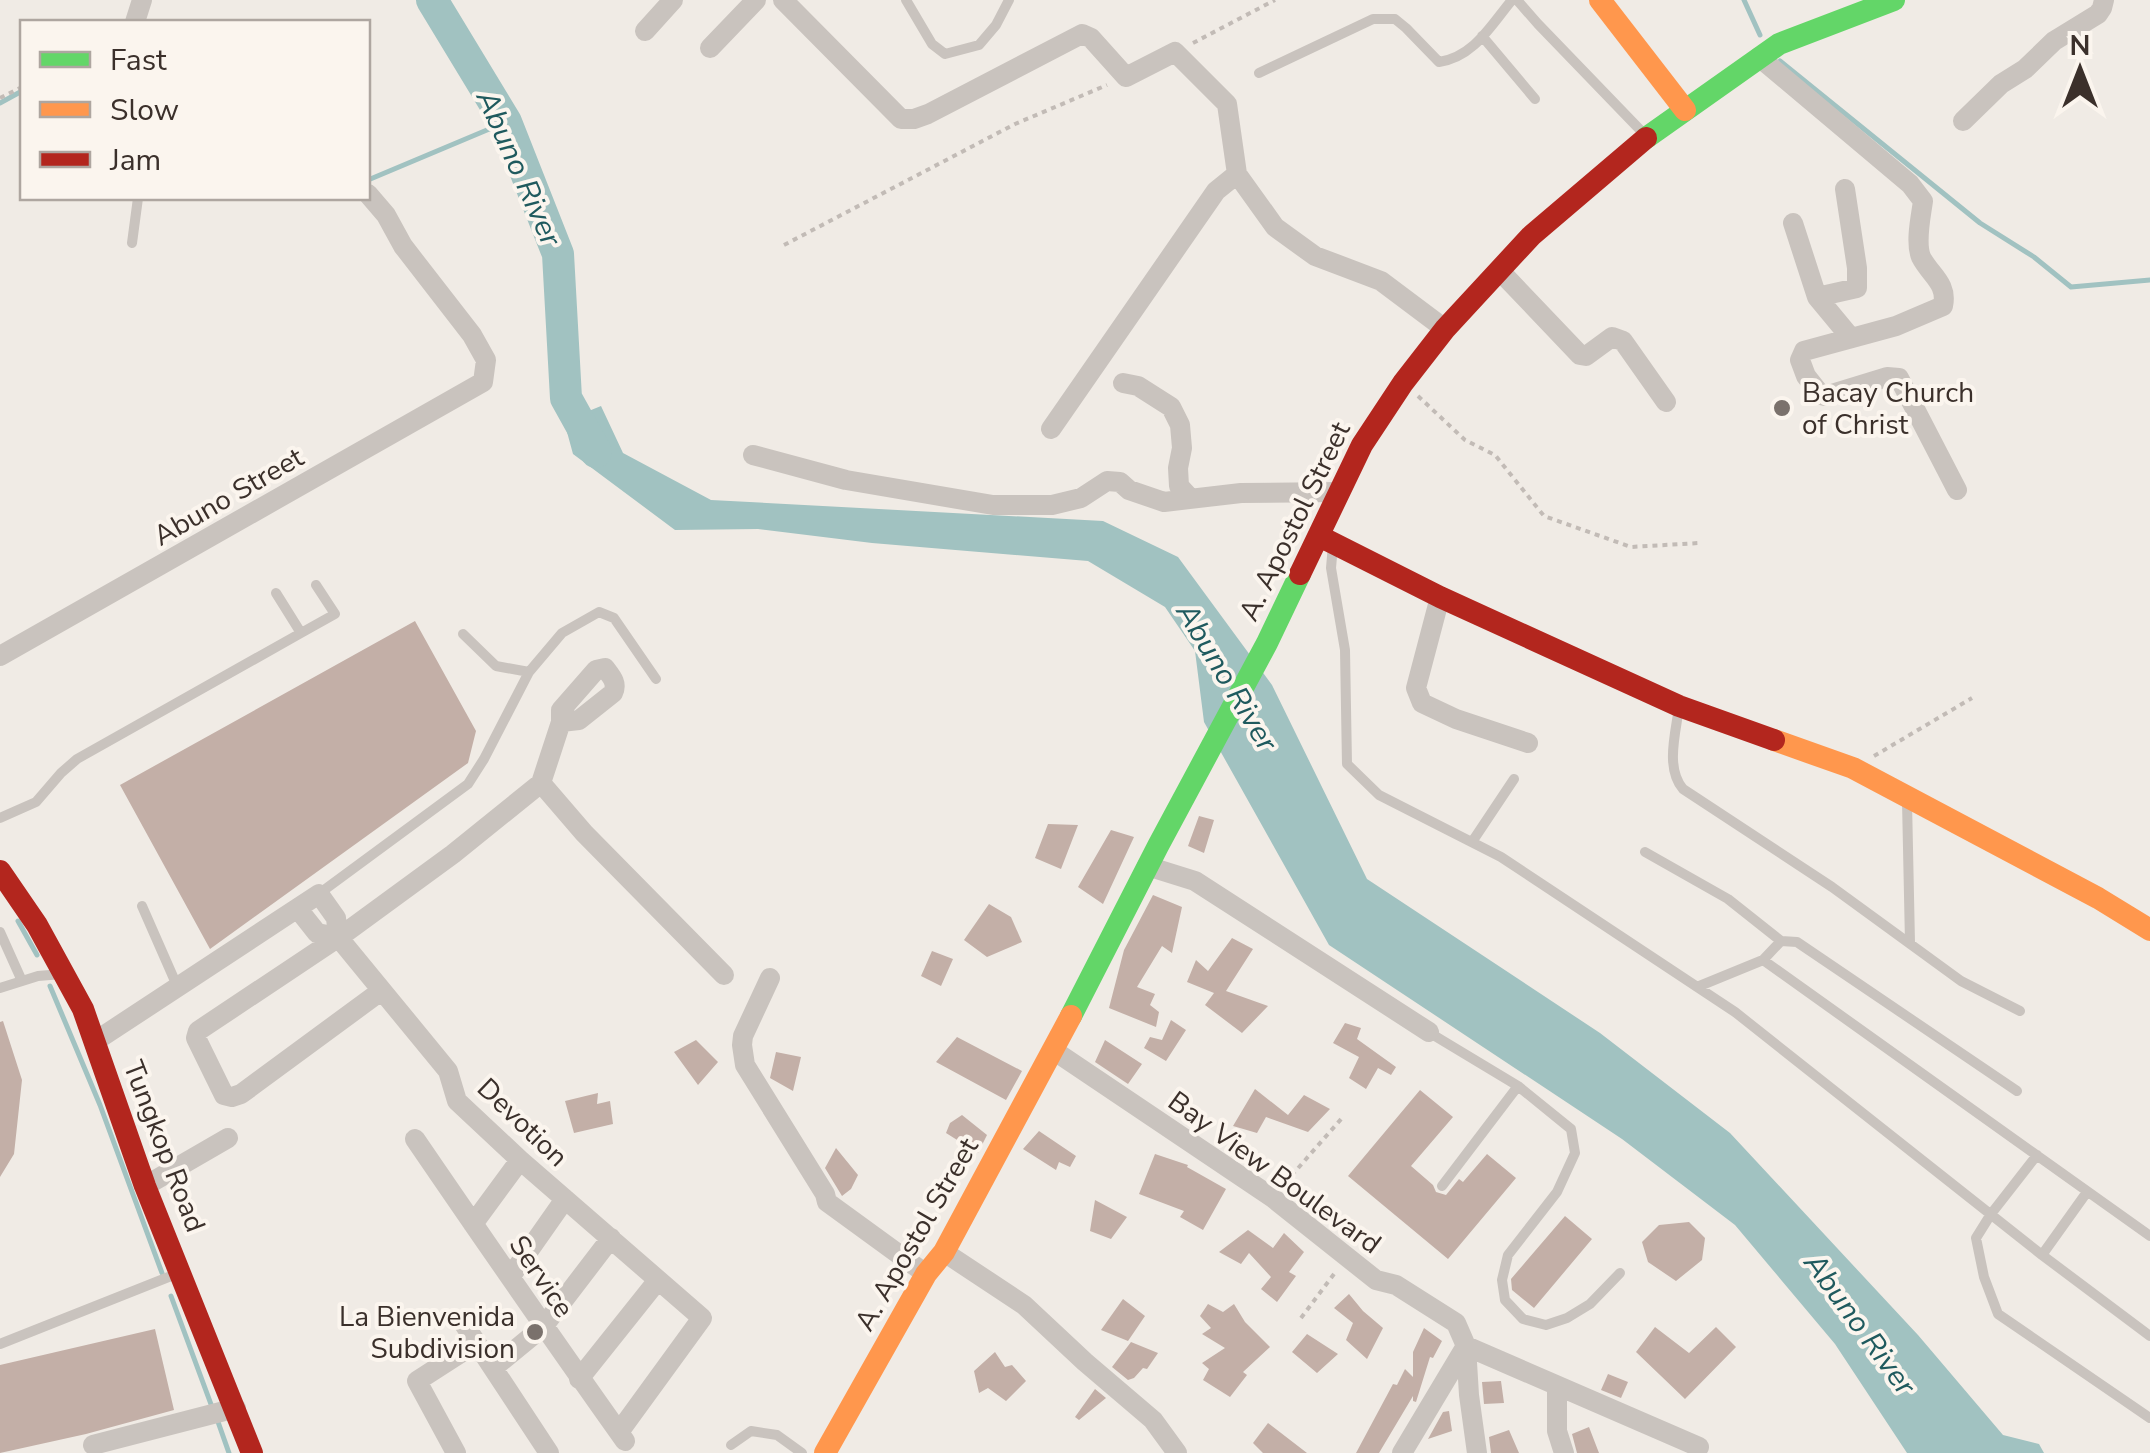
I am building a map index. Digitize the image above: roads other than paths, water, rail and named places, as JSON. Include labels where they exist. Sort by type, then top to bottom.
[{"type":"street","points":[[645,31],[672,0]]},
{"type":"street","points":[[710,48],[756,0]]},
{"type":"street","points":[[783,0],[901,119],[928,114],[1082,34],[1091,38],[1126,77],[1175,52],[1226,104],[1237,174],[1276,227],[1315,256],[1382,281],[1445,329]]},
{"type":"street","points":[[1600,0],[1685,110]]},
{"type":"street","name":"A. Apostol Street","points":[[825,1453],[926,1274],[944,1252],[1054,1050],[1148,866],[1326,540],[1340,492],[1362,446],[1403,383],[1445,329],[1531,236],[1647,138],[1768,51],[1894,0]]},
{"type":"street","points":[[1963,121],[2054,41],[2098,14],[2104,0]]},
{"type":"street","points":[[1768,51],[1910,184],[1923,201],[1920,254],[1945,295],[1943,306],[1896,326],[1804,352],[1800,360],[1806,376],[1825,396],[1887,377],[1898,378],[1957,490]]},
{"type":"street","points":[[1052,429],[1216,192],[1237,174]]},
{"type":"street","points":[[1817,297],[1857,288],[1845,190]]},
{"type":"street","name":"Abuno Street","points":[[0,656],[483,382],[486,360],[472,334],[403,246],[370,196]]},
{"type":"street","points":[[1794,223],[1817,297],[1851,338]]},
{"type":"street","points":[[1500,270],[1580,355],[1586,356],[1612,337],[1623,341],[1666,402]]},
{"type":"street","points":[[1122,383],[1138,386],[1172,407],[1180,425],[1179,486],[1190,498]]},
{"type":"street","points":[[753,455],[846,480],[992,505],[1052,505],[1081,498],[1107,481],[1120,482],[1129,490],[1164,502],[1242,493],[1340,492]]},
{"type":"street","points":[[1326,540],[1440,598],[1679,706],[1852,768],[2098,898],[2150,930]]},
{"type":"street","points":[[1440,598],[1416,688],[1422,703],[1528,743]]},
{"type":"street","points":[[381,991],[242,1094],[232,1097],[224,1095],[196,1038],[198,1032],[338,938],[452,854],[541,783],[562,722]]},
{"type":"street","points":[[541,783],[584,833],[724,975]]},
{"type":"street","points":[[1148,866],[1196,881],[1429,1032]]},
{"type":"street","name":"Tungkop Road","points":[[0,871],[37,925],[83,1009],[145,1186],[252,1453]]},
{"type":"street","points":[[94,1042],[319,894]]},
{"type":"street","name":"Devotion","points":[[319,894],[336,918],[338,938],[448,1071],[457,1101],[702,1318],[622,1437]]},
{"type":"street","name":"Devotion","points":[[298,909],[317,933],[338,938]]},
{"type":"street","points":[[770,978],[743,1036],[746,1064],[828,1202],[926,1274]]},
{"type":"street","name":"Bay View Boulevard","points":[[1054,1050],[1272,1198],[1376,1280],[1396,1285],[1456,1322],[1466,1346]]},
{"type":"street","points":[[145,1186],[228,1138]]},
{"type":"street","name":"Service","points":[[415,1139],[622,1437]]},
{"type":"street","points":[[473,1224],[520,1160]]},
{"type":"street","points":[[510,1276],[565,1199]]},
{"type":"street","points":[[493,1368],[543,1327],[611,1238]]},
{"type":"street","points":[[944,1252],[1024,1304],[1153,1420],[1177,1453]]},
{"type":"street","points":[[579,1379],[658,1280]]},
{"type":"street","points":[[462,1321],[549,1453]]},
{"type":"street","points":[[456,1453],[416,1380],[476,1343]]},
{"type":"street","points":[[1466,1346],[1699,1447]]},
{"type":"street","points":[[1466,1346],[1478,1453]]},
{"type":"street","points":[[1402,1453],[1466,1346]]},
{"type":"street","points":[[1556,1386],[1557,1431],[1564,1453]]},
{"type":"street","points":[[1434,1399],[1446,1388],[1469,1395]]},
{"type":"street","points":[[93,1445],[236,1408]]},
{"type":"street","points":[[1660,1453],[1679,1440]]},
{"type":"lane","points":[[906,0],[932,44],[945,54],[979,46],[1009,0]]},
{"type":"lane","points":[[1259,73],[1373,18],[1394,20],[1439,62],[1454,60],[1468,53],[1515,0],[1647,138]]},
{"type":"lane","points":[[1482,36],[1534,99]]},
{"type":"lane","points":[[132,243],[138,200]]},
{"type":"lane","points":[[1326,540],[1344,650],[1347,764],[1380,795],[1501,857],[1734,1012],[2150,1336]]},
{"type":"lane","points":[[0,818],[36,802],[77,760],[335,614],[316,585]]},
{"type":"lane","points":[[276,593],[300,633]]},
{"type":"lane","points":[[319,894],[468,784],[529,672],[562,633],[599,612],[614,618],[656,679]]},
{"type":"lane","points":[[464,634],[496,666],[529,672]]},
{"type":"lane","points":[[1679,706],[1672,760],[1683,789],[1832,887],[1961,982],[2020,1011]]},
{"type":"lane","points":[[1472,842],[1514,779]]},
{"type":"lane","points":[[1906,795],[1910,943]]},
{"type":"lane","points":[[1645,852],[1728,899],[1780,941],[1797,942],[2018,1091]]},
{"type":"lane","points":[[142,906],[178,988]]},
{"type":"lane","points":[[0,932],[22,981]]},
{"type":"lane","points":[[1697,987],[1763,960],[1780,941]]},
{"type":"lane","points":[[1763,960],[2150,1236]]},
{"type":"lane","points":[[0,988],[38,976],[65,974]]},
{"type":"lane","points":[[1429,1032],[1518,1086],[1571,1129],[1575,1153],[1557,1192],[1508,1255],[1502,1280],[1505,1300],[1523,1319],[1546,1325],[1590,1304],[1620,1273]]},
{"type":"lane","points":[[1442,1186],[1518,1086]]},
{"type":"lane","points":[[2036,1155],[1976,1238],[1984,1277],[1998,1314],[2150,1418]]},
{"type":"lane","points":[[2042,1254],[2086,1192]]},
{"type":"lane","points":[[0,1344],[181,1272]]},
{"type":"lane","points":[[731,1445],[751,1432],[777,1435],[802,1453]]},
{"type":"water","points":[[601,406],[623,453],[711,500],[1103,521],[1178,557],[1272,685],[1367,879],[1600,1033],[1730,1133],[1918,1335],[2003,1435],[2039,1444],[2044,1453],[1907,1453],[1835,1344],[1735,1225],[1622,1139],[1329,945],[1204,722],[1195,651],[1165,607],[1088,561],[758,529],[675,530],[573,454],[564,421]]},
{"type":"waterway","name":"Abuno River","points":[[432,0],[506,122],[558,254],[566,398],[596,452]]},
{"type":"waterway","points":[[1744,0],[1760,35]]},
{"type":"waterway","points":[[1780,61],[1980,223],[2034,257],[2071,287],[2150,280]]},
{"type":"waterway","points":[[0,103],[20,92]]},
{"type":"waterway","points":[[370,179],[506,122]]},
{"type":"waterway","points":[[18,921],[37,955]]},
{"type":"waterway","points":[[50,986],[100,1105],[162,1273]]},
{"type":"waterway","points":[[171,1296],[212,1407]]},
{"type":"waterway","points":[[217,1419],[229,1453]]},
{"type":"place","name":"Bacay Church of Christ","points":[[1782,408]]},
{"type":"place","name":"La Bienvenida Subdivision","points":[[535,1332]]}]
